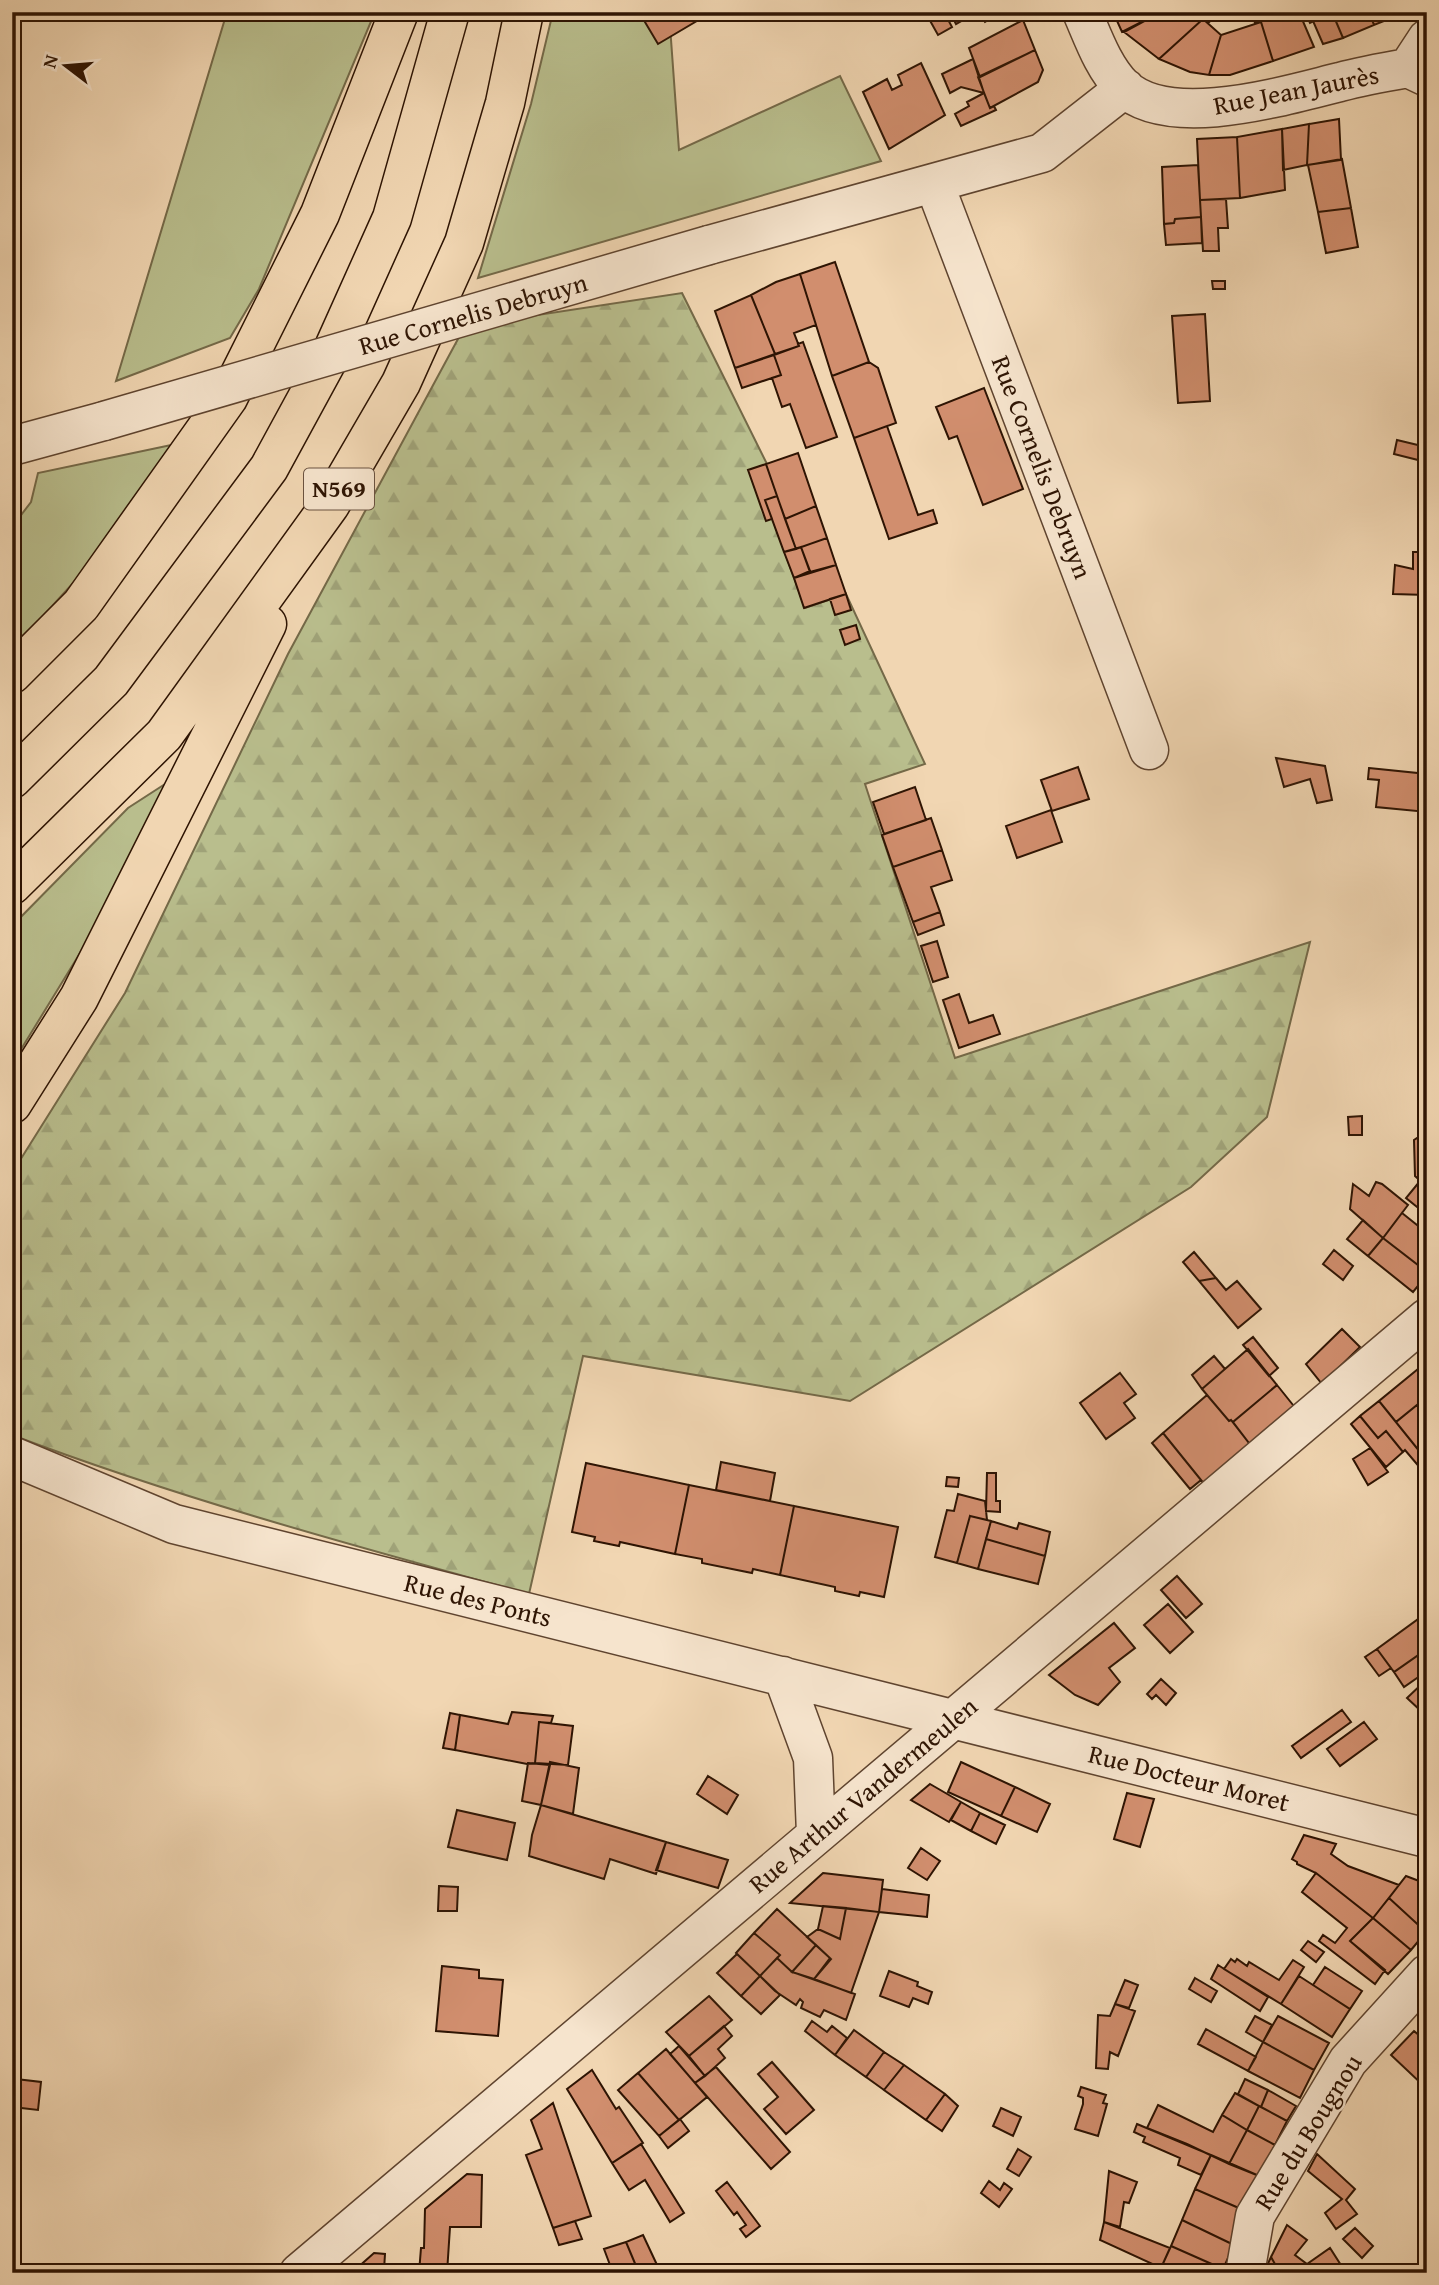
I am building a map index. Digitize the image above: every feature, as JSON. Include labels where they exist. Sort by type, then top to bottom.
[{"type":"highway","points":[[12,674],[80,605],[228,398],[320,214],[399,12]]},
{"type":"highway","name":"N569","points":[[12,779],[111,681],[269,468],[331,354],[392,218],[450,12]]},
{"type":"highway","name":"N569","points":[[12,885],[164,735],[319,520],[401,383],[464,243],[505,103],[524,12]]},
{"type":"highway","points":[[12,1104],[79,998],[319,520]]},
{"type":"street","points":[[1082,12],[1108,67],[1125,88]]},
{"type":"street","name":"Rue Jean Jaurès","points":[[1125,88],[1142,98],[1156,102],[1188,108],[1213,108],[1248,103],[1420,61]]},
{"type":"street","name":"Rue Cornelis Debruyn","points":[[12,446],[709,245],[1042,153],[1125,88]]},
{"type":"street","name":"Rue Cornelis Debruyn","points":[[934,183],[1149,750]]},
{"type":"street","name":"Rue Arthur Vandermeulen","points":[[299,2273],[1427,1318]]},
{"type":"street","name":"Rue des Ponts","points":[[12,1456],[174,1524],[952,1719]]},
{"type":"street","points":[[783,1676],[813,1758],[816,1834]]},
{"type":"street","name":"Rue Docteur Moret","points":[[952,1719],[1427,1838]]},
{"type":"street","name":"Rue du Bougnou","points":[[1245,2273],[1255,2216],[1348,2061],[1427,1974]]},
{"type":"green space","points":[[227,12],[375,12],[259,289],[230,338],[116,381]]},
{"type":"green space","points":[[553,12],[669,12],[679,150],[840,76],[881,161],[478,278],[531,104]]},
{"type":"green space","points":[[682,293],[767,464],[774,523],[805,608],[846,594],[925,764],[865,784],[955,1058],[1310,942],[1267,1117],[1191,1187],[850,1401],[583,1356],[529,1594],[204,1501],[12,1435],[12,1173],[125,993],[288,654],[465,326]]},
{"type":"green space","points":[[176,444],[117,535],[12,650],[12,527],[31,502],[38,473]]},
{"type":"green space","points":[[196,764],[12,1064],[12,926],[128,808]]},
{"type":"building","points":[[639,12],[712,12],[658,44]]},
{"type":"building","points":[[936,12],[944,12],[952,27],[938,35],[928,17]]},
{"type":"building","points":[[950,12],[977,12],[956,24]]},
{"type":"building","points":[[979,12],[1002,12],[985,22]]},
{"type":"building","points":[[1113,12],[1161,12],[1122,32]]},
{"type":"building","points":[[1161,12],[1197,12],[1203,19],[1159,59],[1124,32]]},
{"type":"building","points":[[1197,12],[1220,12],[1208,23]]},
{"type":"building","points":[[1252,12],[1299,12],[1314,47],[1273,61],[1261,22],[1255,23]]},
{"type":"building","points":[[1305,12],[1332,12],[1310,23]]},
{"type":"building","points":[[1332,12],[1369,12],[1374,25],[1343,38]]},
{"type":"building","points":[[1332,12],[1343,38],[1323,44],[1313,21]]},
{"type":"building","points":[[1369,12],[1404,12],[1404,13],[1374,25]]},
{"type":"building","points":[[1203,19],[1221,35],[1209,75],[1190,72],[1159,59]]},
{"type":"building","points":[[1023,20],[1035,50],[980,77],[969,48]]},
{"type":"building","points":[[1261,22],[1273,61],[1230,75],[1209,75],[1221,35]]},
{"type":"building","points":[[1035,50],[1043,70],[1038,82],[990,108],[978,77]]},
{"type":"building","points":[[973,59],[984,93],[961,87],[950,93],[942,74]]},
{"type":"building","points":[[921,63],[945,115],[889,149],[863,92],[887,79],[892,90],[902,85],[898,75]]},
{"type":"building","points":[[984,93],[990,108],[994,106],[996,110],[961,126],[955,114],[969,106],[967,102]]},
{"type":"building","points":[[1339,119],[1341,160],[1307,165],[1309,124]]},
{"type":"building","points":[[1309,124],[1307,165],[1283,170],[1282,129]]},
{"type":"building","points":[[1282,129],[1285,190],[1240,198],[1237,137]]},
{"type":"building","points":[[1237,137],[1240,198],[1200,200],[1197,139]]},
{"type":"building","points":[[1342,159],[1351,208],[1318,212],[1308,165]]},
{"type":"building","points":[[1198,165],[1201,217],[1175,219],[1174,223],[1164,224],[1162,167]]},
{"type":"building","points":[[1226,199],[1228,228],[1218,228],[1219,251],[1203,251],[1200,200]]},
{"type":"building","points":[[1351,208],[1358,247],[1326,253],[1318,212]]},
{"type":"building","points":[[1201,217],[1202,243],[1166,245],[1164,224],[1174,223],[1175,219]]},
{"type":"building","points":[[835,262],[869,362],[832,376],[800,274]]},
{"type":"building","points":[[800,274],[816,325],[794,333],[799,346],[775,354],[751,295],[776,282]]},
{"type":"building","points":[[1212,281],[1225,281],[1225,289],[1213,289]]},
{"type":"building","points":[[751,295],[775,354],[735,368],[715,311]]},
{"type":"building","points":[[1205,314],[1210,401],[1178,403],[1172,316]]},
{"type":"building","points":[[803,342],[837,437],[806,448],[790,404],[782,407],[772,378],[781,375],[774,355]]},
{"type":"building","points":[[774,355],[781,375],[742,388],[735,368]]},
{"type":"building","points":[[869,362],[878,368],[896,423],[854,438],[832,376]]},
{"type":"building","points":[[984,388],[1023,489],[983,505],[957,436],[949,439],[936,407]]},
{"type":"building","points":[[887,426],[918,515],[933,510],[937,523],[889,539],[854,438]]},
{"type":"building","points":[[1397,440],[1422,446],[1418,460],[1394,454]]},
{"type":"building","points":[[798,453],[816,506],[785,519],[766,464]]},
{"type":"building","points":[[766,464],[777,496],[765,500],[772,519],[766,521],[748,470]]},
{"type":"building","points":[[777,496],[796,549],[784,552],[765,500]]},
{"type":"building","points":[[816,506],[827,538],[796,549],[785,519]]},
{"type":"building","points":[[827,538],[836,565],[810,572],[801,547]]},
{"type":"building","points":[[801,547],[810,571],[794,578],[784,552]]},
{"type":"building","points":[[1413,552],[1427,552],[1427,595],[1393,594],[1395,565],[1413,569]]},
{"type":"building","points":[[836,565],[846,594],[804,608],[794,578]]},
{"type":"building","points":[[846,594],[851,610],[835,615],[830,599]]},
{"type":"building","points":[[856,625],[860,639],[845,645],[840,630]]},
{"type":"building","points":[[1276,758],[1325,766],[1332,800],[1317,803],[1310,779],[1284,787]]},
{"type":"building","points":[[1078,767],[1089,799],[1052,811],[1041,780]]},
{"type":"building","points":[[1369,768],[1427,774],[1427,812],[1376,807],[1379,780],[1368,779]]},
{"type":"building","points":[[915,787],[926,820],[884,834],[873,802]]},
{"type":"building","points":[[1051,810],[1062,842],[1017,858],[1006,826]]},
{"type":"building","points":[[931,818],[942,850],[893,867],[882,835]]},
{"type":"building","points":[[942,850],[952,880],[931,887],[940,912],[913,922],[893,867]]},
{"type":"building","points":[[940,912],[944,925],[918,935],[913,922]]},
{"type":"building","points":[[937,941],[948,977],[933,982],[921,946]]},
{"type":"building","points":[[959,994],[969,1023],[993,1015],[1000,1034],[959,1048],[943,1000]]},
{"type":"building","points":[[1362,1116],[1362,1135],[1349,1135],[1348,1117]]},
{"type":"building","points":[[1417,1138],[1427,1148],[1427,1187],[1415,1176],[1414,1140]]},
{"type":"building","points":[[1420,1181],[1427,1187],[1427,1215],[1406,1198]]},
{"type":"building","points":[[1376,1182],[1408,1205],[1383,1238],[1350,1209],[1353,1184],[1369,1196]]},
{"type":"building","points":[[1402,1213],[1427,1233],[1427,1272],[1383,1238]]},
{"type":"building","points":[[1363,1220],[1383,1238],[1368,1256],[1347,1239]]},
{"type":"building","points":[[1383,1238],[1427,1272],[1413,1292],[1368,1256]]},
{"type":"building","points":[[1334,1250],[1353,1266],[1343,1280],[1323,1264]]},
{"type":"building","points":[[1194,1252],[1216,1278],[1199,1281],[1183,1262]]},
{"type":"building","points":[[1216,1278],[1226,1290],[1237,1281],[1261,1309],[1238,1328],[1199,1281]]},
{"type":"building","points":[[1342,1329],[1360,1347],[1322,1384],[1306,1364]]},
{"type":"building","points":[[1253,1337],[1278,1368],[1269,1376],[1243,1345]]},
{"type":"building","points":[[1248,1349],[1277,1385],[1233,1422],[1229,1421],[1202,1389]]},
{"type":"building","points":[[1214,1356],[1225,1369],[1202,1389],[1192,1375]]},
{"type":"building","points":[[1418,1369],[1427,1369],[1427,1405],[1420,1409],[1417,1405],[1396,1422],[1379,1401]]},
{"type":"building","points":[[1120,1373],[1136,1394],[1124,1403],[1135,1418],[1106,1439],[1080,1403]]},
{"type":"building","points":[[1277,1385],[1297,1410],[1252,1447],[1233,1422]]},
{"type":"building","points":[[1207,1395],[1252,1447],[1205,1485],[1163,1433]]},
{"type":"building","points":[[1379,1401],[1420,1452],[1427,1446],[1427,1476],[1386,1431],[1378,1438],[1360,1416]]},
{"type":"building","points":[[1417,1405],[1420,1409],[1427,1405],[1427,1446],[1420,1452],[1396,1422]]},
{"type":"building","points":[[1360,1416],[1378,1438],[1386,1431],[1403,1452],[1386,1467],[1351,1424]]},
{"type":"building","points":[[1163,1433],[1201,1480],[1190,1489],[1152,1443]]},
{"type":"building","points":[[1370,1448],[1388,1472],[1368,1485],[1353,1459]]},
{"type":"building","points":[[721,1462],[775,1473],[770,1501],[716,1490]]},
{"type":"building","points":[[586,1463],[689,1485],[675,1554],[620,1542],[619,1546],[594,1541],[595,1537],[572,1532]]},
{"type":"building","points":[[987,1473],[996,1473],[996,1501],[1000,1501],[1000,1512],[986,1511]]},
{"type":"building","points":[[947,1477],[959,1478],[958,1487],[946,1486]]},
{"type":"building","points":[[689,1485],[794,1506],[780,1575],[753,1569],[752,1573],[702,1563],[702,1559],[675,1554]]},
{"type":"building","points":[[958,1494],[985,1501],[987,1520],[970,1516],[957,1563],[935,1557],[947,1510],[954,1511]]},
{"type":"building","points":[[794,1506],[898,1527],[884,1597],[835,1591],[835,1587],[780,1575]]},
{"type":"building","points":[[970,1516],[991,1521],[978,1569],[957,1563]]},
{"type":"building","points":[[991,1521],[1017,1529],[1019,1523],[1050,1532],[1045,1556],[986,1539]]},
{"type":"building","points":[[986,1539],[1045,1556],[1038,1584],[978,1569]]},
{"type":"building","points":[[1177,1576],[1202,1604],[1186,1618],[1161,1590]]},
{"type":"building","points":[[1168,1604],[1193,1632],[1170,1653],[1144,1625]]},
{"type":"building","points":[[1421,1617],[1427,1625],[1427,1649],[1394,1672],[1377,1649]]},
{"type":"building","points":[[1114,1623],[1135,1648],[1109,1668],[1120,1682],[1098,1705],[1075,1695],[1049,1675]]},
{"type":"building","points":[[1377,1649],[1391,1668],[1379,1676],[1365,1657]]},
{"type":"building","points":[[1427,1649],[1427,1671],[1404,1687],[1394,1672]]},
{"type":"building","points":[[1161,1679],[1176,1693],[1166,1705],[1156,1695],[1152,1699],[1147,1694]]},
{"type":"building","points":[[1427,1679],[1427,1705],[1421,1711],[1407,1698]]},
{"type":"building","points":[[1342,1710],[1351,1722],[1301,1758],[1292,1746]]},
{"type":"building","points":[[512,1712],[553,1716],[551,1723],[539,1722],[535,1763],[527,1764],[455,1750],[460,1715],[508,1724]]},
{"type":"building","points":[[450,1713],[460,1715],[455,1750],[443,1748]]},
{"type":"building","points":[[539,1722],[573,1726],[568,1765],[535,1763]]},
{"type":"building","points":[[1364,1722],[1377,1739],[1340,1766],[1327,1749]]},
{"type":"building","points":[[550,1762],[579,1768],[573,1814],[541,1805]]},
{"type":"building","points":[[961,1762],[1015,1787],[1001,1816],[948,1792]]},
{"type":"building","points":[[528,1763],[550,1765],[541,1805],[522,1801]]},
{"type":"building","points":[[708,1776],[738,1795],[727,1814],[697,1794]]},
{"type":"building","points":[[930,1784],[961,1802],[949,1822],[911,1800]]},
{"type":"building","points":[[1015,1787],[1050,1804],[1037,1832],[1001,1816]]},
{"type":"building","points":[[1127,1793],[1154,1799],[1140,1847],[1114,1839]]},
{"type":"building","points":[[961,1802],[980,1813],[971,1831],[951,1820]]},
{"type":"building","points":[[541,1805],[666,1842],[656,1874],[610,1859],[604,1879],[529,1856]]},
{"type":"building","points":[[457,1810],[515,1823],[507,1860],[448,1847]]},
{"type":"building","points":[[980,1813],[1005,1825],[996,1844],[971,1831]]},
{"type":"building","points":[[1304,1835],[1336,1844],[1331,1854],[1348,1866],[1399,1885],[1373,1918],[1316,1873],[1292,1859]]},
{"type":"building","points":[[666,1842],[728,1860],[718,1888],[656,1870]]},
{"type":"building","points":[[921,1848],[940,1861],[927,1880],[908,1868]]},
{"type":"building","points":[[823,1873],[883,1880],[879,1912],[790,1903]]},
{"type":"building","points":[[1316,1873],[1373,1918],[1350,1941],[1385,1970],[1375,1984],[1319,1941],[1323,1935],[1335,1943],[1347,1928],[1302,1892]]},
{"type":"building","points":[[1406,1876],[1427,1884],[1426,1932],[1389,1898]]},
{"type":"building","points":[[439,1886],[458,1887],[457,1911],[438,1911]]},
{"type":"building","points":[[882,1889],[929,1895],[927,1917],[879,1912]]},
{"type":"building","points":[[1389,1898],[1426,1932],[1411,1950],[1373,1918]]},
{"type":"building","points":[[823,1906],[846,1908],[840,1939],[818,1929]]},
{"type":"building","points":[[846,1908],[879,1912],[851,1993],[814,1979],[831,1959],[807,1937],[818,1929],[840,1939]]},
{"type":"building","points":[[777,1909],[816,1945],[792,1972],[777,1958],[780,1955],[754,1933]]},
{"type":"building","points":[[1373,1918],[1411,1950],[1388,1974],[1350,1941]]},
{"type":"building","points":[[754,1933],[780,1955],[760,1976],[736,1953]]},
{"type":"building","points":[[1308,1941],[1324,1952],[1316,1962],[1301,1950]]},
{"type":"building","points":[[816,1945],[830,1958],[814,1979],[792,1972]]},
{"type":"building","points":[[737,1954],[760,1976],[741,1996],[717,1973]]},
{"type":"building","points":[[777,1958],[792,1972],[855,1994],[846,2020],[824,2010],[820,2017],[801,2008],[803,2002],[800,1999],[796,2005],[775,1991],[760,1976]]},
{"type":"building","points":[[1231,1959],[1235,1962],[1237,1959],[1247,1966],[1249,1962],[1279,1980],[1293,1960],[1304,1967],[1281,2004],[1224,1969]]},
{"type":"building","points":[[1218,1965],[1268,1997],[1260,2011],[1211,1979]]},
{"type":"building","points":[[442,1966],[479,1970],[479,1978],[503,1980],[498,2036],[436,2031]]},
{"type":"building","points":[[1325,1967],[1362,1991],[1350,2009],[1313,1985]]},
{"type":"building","points":[[889,1971],[918,1982],[917,1986],[932,1992],[928,2004],[913,1998],[909,2007],[880,1996]]},
{"type":"building","points":[[760,1976],[780,1995],[761,2014],[741,1996]]},
{"type":"building","points":[[1299,1976],[1350,2009],[1332,2037],[1281,2004]]},
{"type":"building","points":[[1195,1978],[1217,1991],[1211,2002],[1189,1989]]},
{"type":"building","points":[[1125,1980],[1138,1985],[1129,2008],[1115,2004]]},
{"type":"building","points":[[709,1996],[732,2020],[689,2056],[666,2032]]},
{"type":"building","points":[[1115,2004],[1135,2011],[1118,2056],[1110,2052],[1108,2069],[1096,2068],[1098,2015],[1110,2016]]},
{"type":"building","points":[[1255,2016],[1272,2025],[1263,2042],[1246,2032]]},
{"type":"building","points":[[1278,2016],[1329,2043],[1314,2070],[1263,2042]]},
{"type":"building","points":[[812,2021],[827,2032],[832,2026],[847,2038],[835,2055],[805,2031]]},
{"type":"building","points":[[724,2026],[732,2036],[718,2049],[725,2058],[705,2076],[689,2056]]},
{"type":"building","points":[[1206,2029],[1256,2057],[1248,2071],[1198,2044]]},
{"type":"building","points":[[854,2030],[884,2052],[866,2077],[835,2055]]},
{"type":"building","points":[[1414,2031],[1427,2042],[1427,2089],[1391,2055]]},
{"type":"building","points":[[1263,2042],[1314,2070],[1300,2098],[1248,2071]]},
{"type":"building","points":[[679,2046],[705,2076],[695,2083],[670,2054]]},
{"type":"building","points":[[666,2049],[707,2097],[679,2120],[638,2073]]},
{"type":"building","points":[[884,2052],[904,2065],[884,2090],[866,2077]]},
{"type":"building","points":[[772,2062],[814,2110],[786,2134],[764,2109],[778,2097],[758,2074]]},
{"type":"building","points":[[904,2065],[945,2094],[926,2120],[884,2090]]},
{"type":"building","points":[[716,2067],[790,2152],[771,2169],[695,2083]]},
{"type":"building","points":[[592,2070],[616,2109],[619,2107],[643,2143],[612,2163],[567,2089]]},
{"type":"building","points":[[638,2073],[679,2120],[659,2136],[618,2090]]},
{"type":"building","points":[[16,2079],[41,2082],[38,2110],[13,2107]]},
{"type":"building","points":[[1245,2079],[1268,2090],[1261,2107],[1238,2094]]},
{"type":"building","points":[[1081,2087],[1106,2095],[1103,2103],[1107,2104],[1098,2136],[1075,2129],[1083,2104],[1083,2098],[1078,2096]]},
{"type":"building","points":[[1268,2090],[1296,2106],[1287,2121],[1261,2107]]},
{"type":"building","points":[[1235,2093],[1259,2106],[1247,2130],[1222,2115]]},
{"type":"building","points":[[945,2094],[958,2106],[942,2131],[926,2120]]},
{"type":"building","points":[[553,2103],[591,2216],[553,2228],[526,2155],[542,2149],[531,2120]]},
{"type":"building","points":[[1158,2105],[1213,2132],[1222,2115],[1247,2130],[1229,2164],[1147,2128]]},
{"type":"building","points":[[1259,2106],[1287,2121],[1275,2145],[1247,2130]]},
{"type":"building","points":[[1001,2108],[1021,2117],[1013,2136],[993,2126]]},
{"type":"building","points":[[680,2119],[689,2131],[668,2148],[659,2136]]},
{"type":"building","points":[[1137,2124],[1211,2155],[1201,2175],[1178,2165],[1180,2158],[1143,2142],[1145,2137],[1134,2132]]},
{"type":"building","points":[[1247,2130],[1275,2145],[1259,2176],[1229,2164]]},
{"type":"building","points":[[641,2144],[684,2213],[670,2222],[645,2180],[629,2190],[612,2163]]},
{"type":"building","points":[[1018,2149],[1031,2157],[1019,2176],[1007,2169]]},
{"type":"building","points":[[1317,2154],[1355,2189],[1346,2200],[1357,2214],[1336,2229],[1325,2213],[1342,2199],[1308,2171]]},
{"type":"building","points":[[1211,2155],[1264,2178],[1248,2212],[1195,2189]]},
{"type":"building","points":[[1109,2171],[1137,2182],[1129,2203],[1124,2202],[1120,2227],[1104,2222]]},
{"type":"building","points":[[467,2174],[482,2175],[481,2227],[450,2227],[447,2273],[419,2273],[421,2248],[424,2248],[425,2209]]},
{"type":"building","points":[[989,2181],[1000,2190],[1004,2183],[1012,2189],[999,2207],[981,2193]]},
{"type":"building","points":[[727,2182],[760,2226],[746,2237],[740,2229],[746,2225],[737,2212],[734,2215],[716,2191]]},
{"type":"building","points":[[1195,2189],[1248,2212],[1234,2245],[1182,2220]]},
{"type":"building","points":[[1182,2220],[1234,2245],[1223,2269],[1171,2246]]},
{"type":"building","points":[[575,2221],[582,2239],[559,2245],[553,2228]]},
{"type":"building","points":[[1104,2222],[1170,2248],[1161,2268],[1100,2240]]},
{"type":"building","points":[[1287,2225],[1307,2240],[1295,2255],[1307,2264],[1330,2248],[1346,2273],[1301,2273],[1298,2269],[1292,2273],[1280,2273],[1271,2257]]},
{"type":"building","points":[[1355,2228],[1373,2246],[1362,2258],[1343,2239]]},
{"type":"building","points":[[643,2235],[658,2267],[639,2273],[626,2242]]},
{"type":"building","points":[[626,2242],[639,2273],[613,2273],[604,2249]]},
{"type":"building","points":[[1171,2246],[1223,2269],[1222,2273],[1174,2273],[1161,2268]]},
{"type":"building","points":[[374,2253],[385,2254],[384,2270],[404,2273],[356,2273],[356,2269]]},
{"type":"building","points":[[1271,2257],[1280,2273],[1264,2272]]},
{"type":"building","points":[[471,2266],[490,2268],[490,2273],[470,2273]]}]
